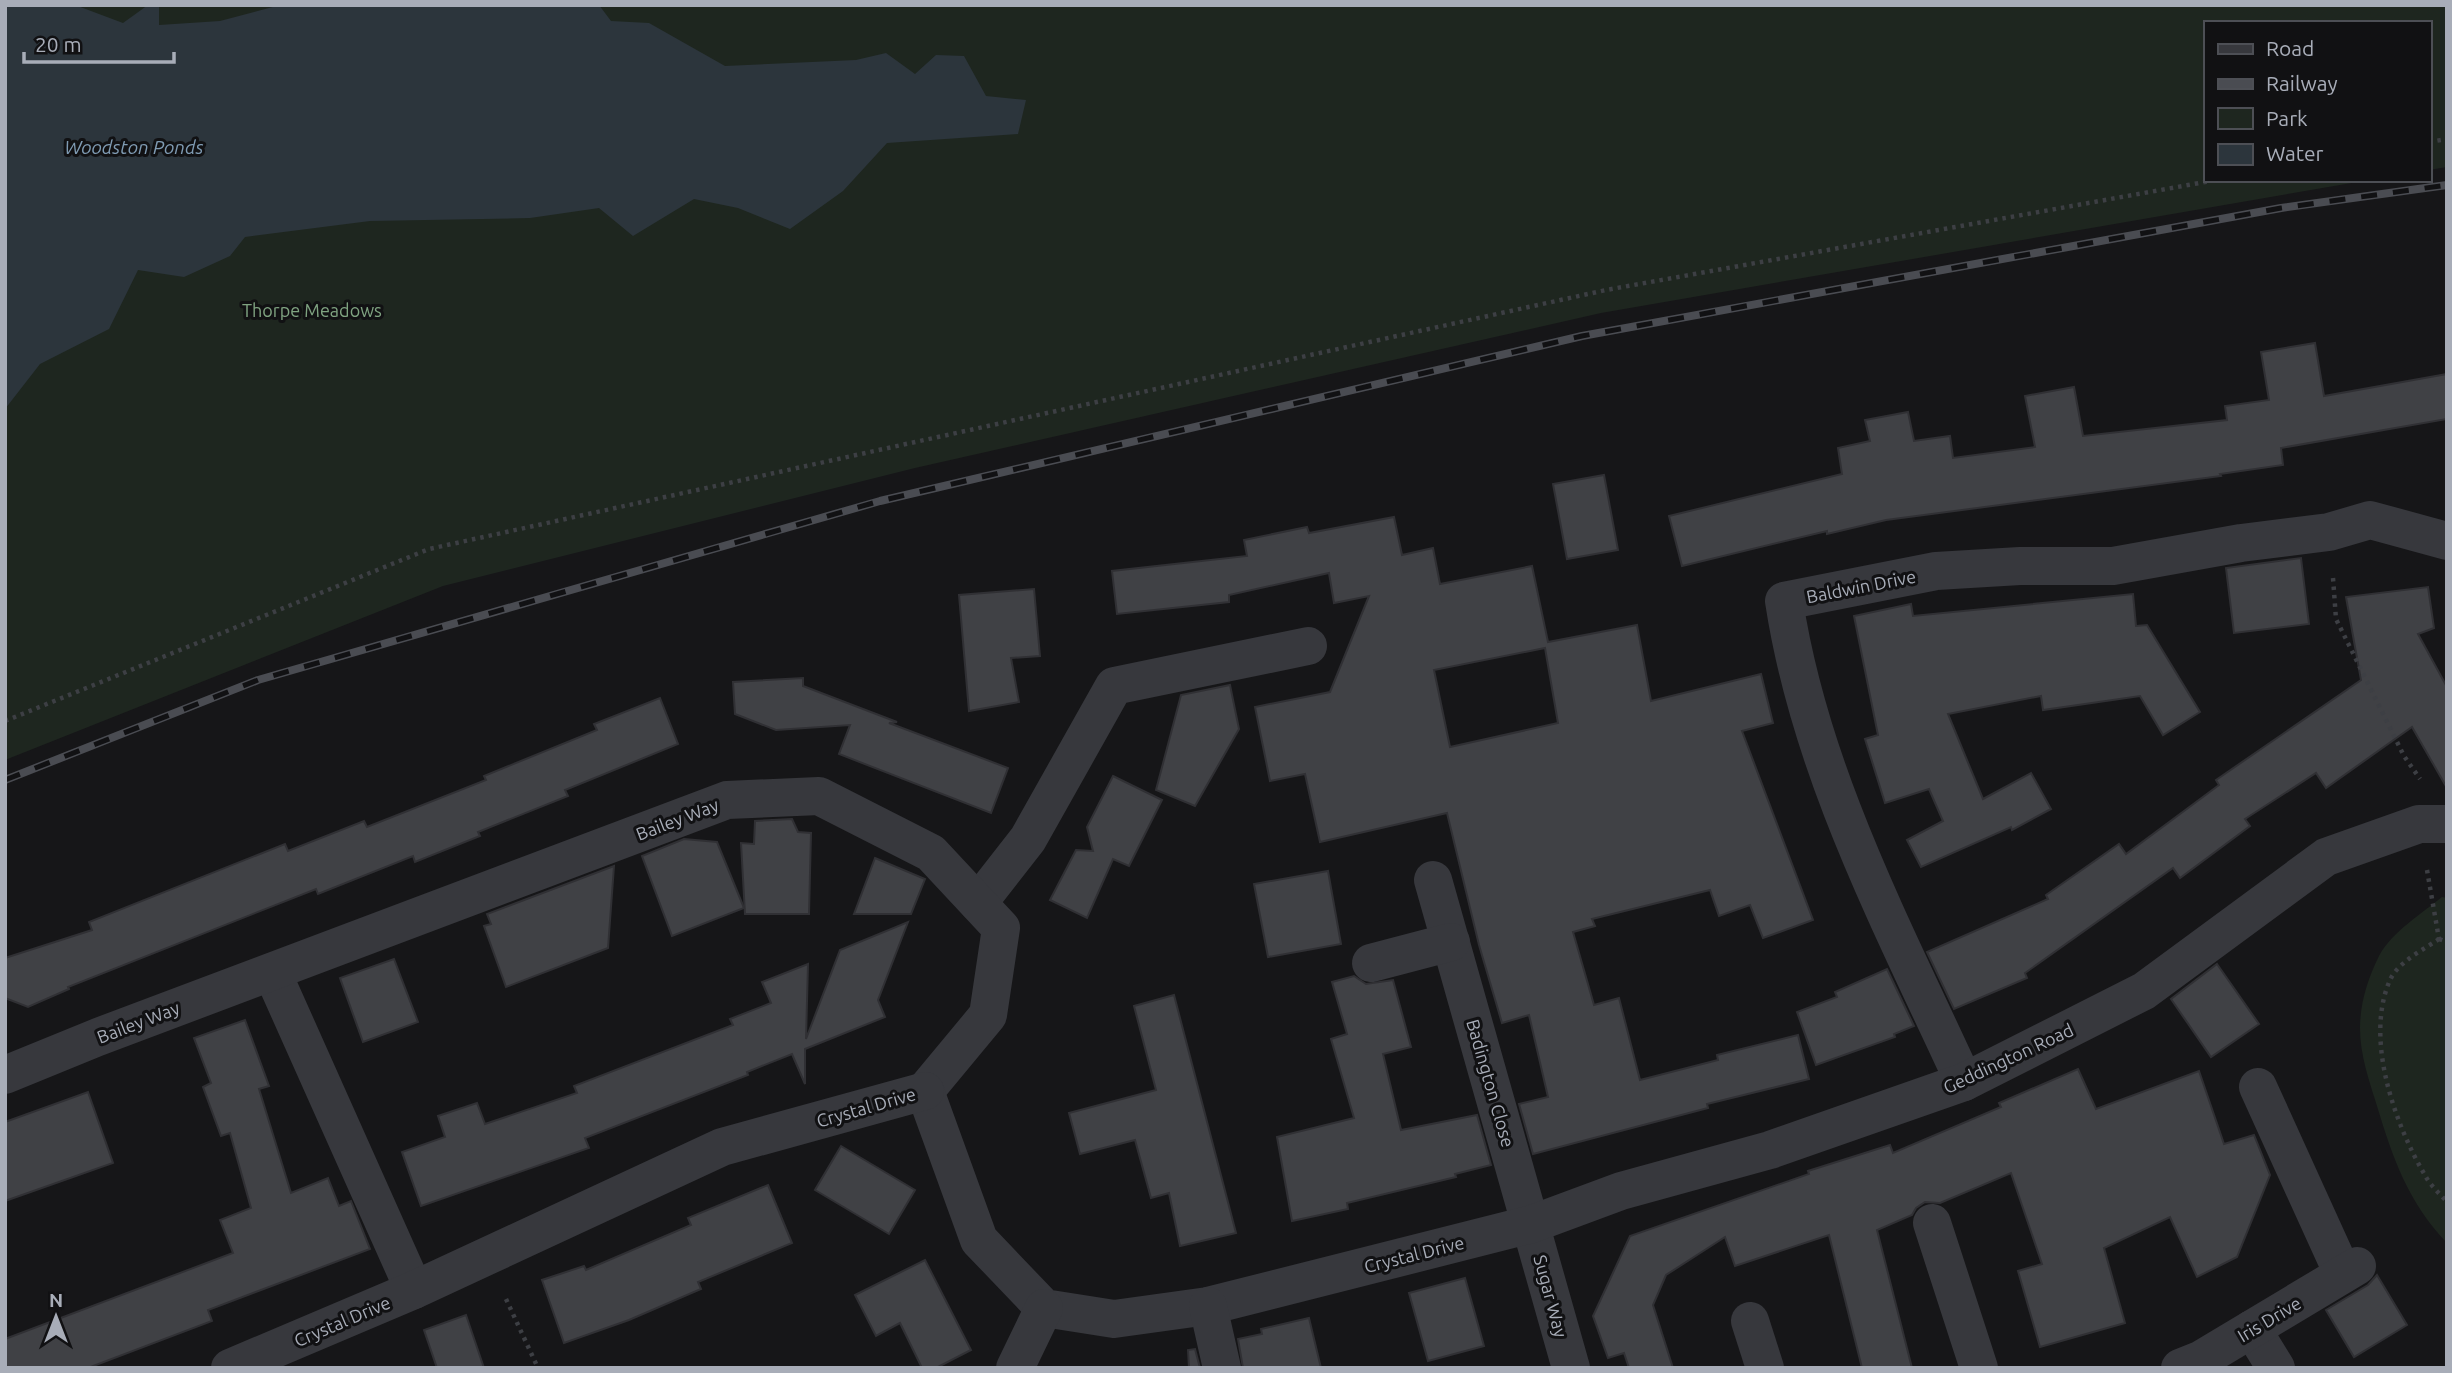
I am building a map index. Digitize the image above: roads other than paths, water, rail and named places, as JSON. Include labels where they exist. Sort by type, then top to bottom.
[{"type":"street","name":"Baldwin Drive","points":[[1964,1082],[1845,822],[1791,648],[1784,601],[1936,571],[2020,566],[2113,566],[2241,543],[2329,532],[2370,520],[2447,541]]},
{"type":"street","points":[[978,903],[1028,839],[1114,686],[1308,646]]},
{"type":"street","name":"Bailey Way","points":[[5,1075],[98,1037],[727,800],[819,796],[931,853],[1001,928],[988,1015],[925,1091]]},
{"type":"street","name":"Geddington Road","points":[[1532,1224],[1621,1191],[1770,1150],[1964,1082],[2144,991],[2326,857],[2434,824]]},
{"type":"street","name":"Badington Close","points":[[1433,880],[1532,1224]]},
{"type":"street","points":[[1371,963],[1451,942]]},
{"type":"street","points":[[272,972],[414,1290]]},
{"type":"street","name":"Iris Drive","points":[[2180,1368],[2200,1360],[2350,1270],[2258,1087]]},
{"type":"street","name":"Crystal Drive","points":[[230,1368],[414,1290],[722,1147],[925,1091],[979,1240],[1044,1308],[1114,1319],[1208,1306],[1532,1224]]},
{"type":"street","points":[[1933,1223],[1979,1368]]},
{"type":"street","name":"Sugar Way","points":[[1532,1224],[1571,1368]]},
{"type":"street","points":[[1208,1306],[1222,1368]]},
{"type":"street","points":[[1015,1368],[1044,1308]]},
{"type":"street","points":[[1750,1321],[1765,1368]]},
{"type":"street","points":[[2252,1329],[2276,1368]]},
{"type":"water","name":"Woodston Ponds","points":[[5,5],[75,5],[123,23],[148,5],[159,5],[159,25],[220,21],[280,5],[599,5],[611,21],[649,23],[725,66],[856,60],[886,53],[915,74],[936,55],[964,56],[986,96],[1026,100],[1018,134],[887,143],[843,191],[790,229],[738,208],[694,199],[633,236],[599,208],[530,218],[370,221],[245,237],[230,256],[184,277],[138,270],[109,329],[40,364],[5,409]]},
{"type":"railway","points":[[5,780],[258,680],[880,501],[1582,336],[2281,208],[2447,185]]},
{"type":"park label","name":"Thorpe Meadows","points":[[312,310]]}]
